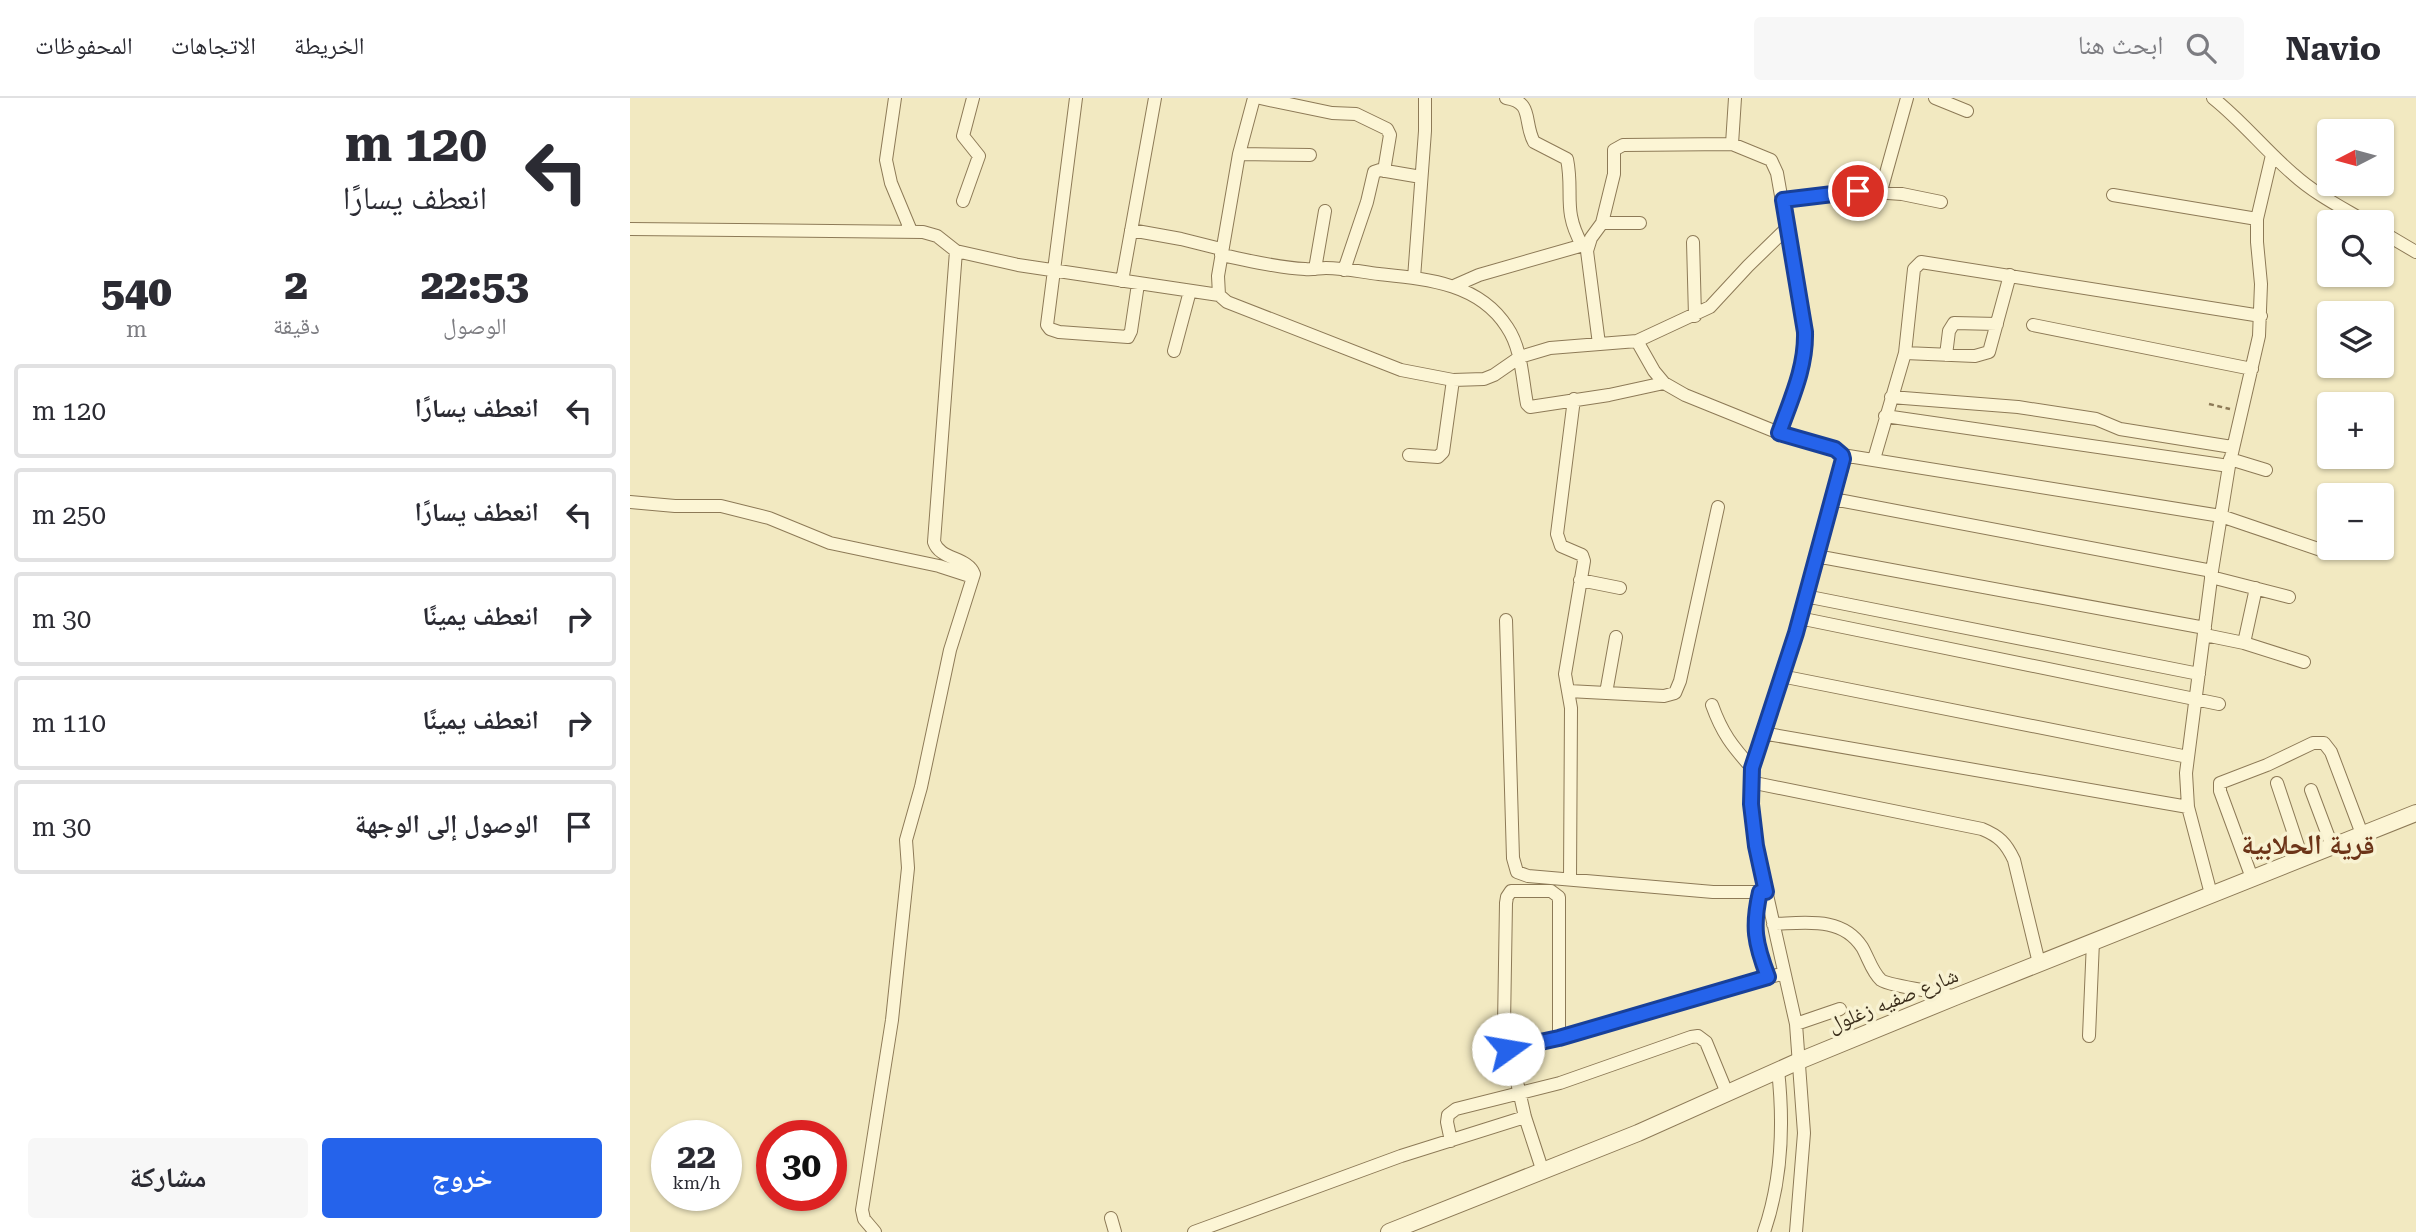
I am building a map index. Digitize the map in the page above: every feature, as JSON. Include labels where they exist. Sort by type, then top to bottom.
[{"type":"street","points":[[895,98],[886,160],[891,183],[911,231]]},
{"type":"street","points":[[963,201],[979,156],[963,136],[973,98]]},
{"type":"street","points":[[1076,98],[1046,320],[1050,329],[1128,337],[1138,284]]},
{"type":"street","points":[[1122,281],[1155,98]]},
{"type":"street","points":[[1254,98],[1239,154],[1221,252],[1217,288],[1219,295],[1243,309],[1381,363],[1426,376],[1453,380],[1483,379],[1494,375],[1520,357],[1550,348],[1637,341],[1710,307],[1748,265],[1787,228]]},
{"type":"street","points":[[1259,98],[1332,113],[1356,114],[1387,129],[1390,135],[1384,171]]},
{"type":"street","points":[[1414,278],[1425,98]]},
{"type":"street","points":[[1506,98],[1516,100],[1525,107],[1534,142],[1567,159],[1569,216],[1572,227],[1585,244],[1599,344]]},
{"type":"street","points":[[1732,144],[1735,98]]},
{"type":"street","points":[[1881,191],[1907,98]]},
{"type":"street","points":[[1936,98],[1968,111]]},
{"type":"street","points":[[2213,98],[2315,193],[2345,210]]},
{"type":"street","points":[[1454,286],[1479,275],[1585,244],[1602,223],[1614,174],[1614,150],[1617,146],[1732,144],[1771,160],[1783,200],[1806,352],[1802,372],[1779,433]]},
{"type":"street","points":[[1239,154],[1310,155]]},
{"type":"street","points":[[2211,894],[2188,807],[2186,785],[2211,574],[2230,457],[2252,369],[2261,316],[2257,219],[2272,155]]},
{"type":"street","points":[[1344,270],[1376,171],[1421,177]]},
{"type":"street","points":[[1783,200],[1858,191],[1881,191],[1941,202]]},
{"type":"street","points":[[2113,195],[2257,219]]},
{"type":"street","points":[[1315,269],[1325,211]]},
{"type":"street","points":[[1602,223],[1640,223]]},
{"type":"street","points":[[630,229],[911,231],[937,236],[956,251],[1053,271],[1219,295]]},
{"type":"street","points":[[1131,230],[1181,239],[1221,252],[1306,270],[1344,270],[1414,278],[1454,286],[1492,308],[1506,325],[1520,357],[1528,406],[1609,395],[1664,383]]},
{"type":"street","points":[[2394,239],[2416,252]]},
{"type":"street","points":[[1693,242],[1695,316]]},
{"type":"street","points":[[875,1232],[864,1219],[862,1210],[892,1020],[908,868],[906,839],[921,787],[950,650],[973,578],[972,568],[938,551],[934,542],[956,251]]},
{"type":"street","points":[[1874,459],[1905,353],[1916,264],[1921,262],[2261,316]]},
{"type":"street","points":[[1905,353],[1975,356],[1989,352],[2010,275]]},
{"type":"street","points":[[1174,351],[1190,291]]},
{"type":"street","points":[[1947,355],[1949,331],[1954,323],[1997,324]]},
{"type":"street","points":[[2033,325],[2252,369]]},
{"type":"street","points":[[1637,341],[1664,383],[1685,395],[1779,433],[1835,449],[1842,455],[2221,516],[2317,549]]},
{"type":"street","points":[[1409,455],[1438,457],[1443,452],[1453,380]]},
{"type":"street","points":[[1891,397],[2018,407],[2096,419],[2120,429],[2230,457],[2266,470]]},
{"type":"street","points":[[1570,880],[1571,708],[1565,674],[1584,558],[1561,546],[1557,534],[1574,399]]},
{"type":"street","points":[[1885,416],[2103,447],[2230,457]]},
{"type":"street","points":[[2103,447],[2108,423]]},
{"type":"street","points":[[1796,1232],[1804,1133],[1796,1024],[1763,892],[1751,782],[1762,733],[1800,618],[1843,465],[1842,455]]},
{"type":"street","points":[[1833,499],[2211,574],[2289,597]]},
{"type":"street","points":[[630,502],[721,506],[769,518],[830,543],[939,566],[973,578]]},
{"type":"street","points":[[1568,691],[1664,696],[1675,693],[1718,507]]},
{"type":"street","points":[[1816,555],[2205,631],[2304,662]]},
{"type":"street","points":[[1580,580],[1620,588]]},
{"type":"street","points":[[2244,643],[2256,588]]},
{"type":"street","points":[[1805,596],[2199,674]]},
{"type":"street","points":[[1800,618],[2218,704]]},
{"type":"street","points":[[1506,621],[1514,866],[1517,872],[1522,875],[1570,880],[1713,892],[1763,892]]},
{"type":"street","points":[[1606,693],[1616,637]]},
{"type":"street","points":[[1781,676],[2189,757]]},
{"type":"street","points":[[1712,705],[1722,731],[1752,768]]},
{"type":"street","points":[[1762,733],[2188,807]]},
{"type":"street","points":[[2252,878],[2220,791],[2220,783],[2313,743],[2324,743],[2331,752],[2362,834]]},
{"type":"street","points":[[1751,782],[1982,829],[1997,835],[2007,844],[2014,860],[2039,963]]},
{"type":"street","points":[[2277,783],[2302,858]]},
{"type":"street","points":[[2311,790],[2332,846]]},
{"type":"street","name":"شارع صفيه زغلول","points":[[1389,1232],[1638,1133],[1778,1070],[1955,997],[2416,813]]},
{"type":"street","points":[[1543,1172],[1525,1117],[1508,1049],[1503,1003],[1506,903],[1508,894],[1515,890],[1551,891],[1559,897],[1559,1038]]},
{"type":"street","points":[[1763,892],[1756,912],[1754,934],[1768,977]]},
{"type":"street","points":[[1773,924],[1814,922],[1841,927],[1852,934],[1881,980],[1892,985],[1955,997]]},
{"type":"street","points":[[2089,1036],[2093,942]]},
{"type":"street","points":[[1508,1049],[1559,1038],[1784,973]]},
{"type":"street","points":[[1796,1024],[1840,1009]]},
{"type":"street","points":[[1451,1141],[1447,1122],[1451,1111],[1520,1095],[1698,1036],[1706,1042],[1727,1093]]},
{"type":"street","points":[[1763,1232],[1778,1170],[1781,1138],[1782,1102],[1778,1070]]},
{"type":"street","points":[[1194,1232],[1401,1156],[1525,1117]]},
{"type":"street","points":[[1111,1218],[1115,1232]]},
{"type":"path","points":[[2209,404],[2240,411]]},
{"type":"district","name":"قرية الحلابية","points":[[2308,844]]},
{"type":"route","points":[[1508,1049],[1559,1038],[1768,977],[1754,934],[1760,892],[1766,892],[1756,846],[1751,804],[1752,768],[1796,633],[1843,465],[1839,451],[1779,433],[1802,372],[1806,352],[1783,200],[1858,191]]}]
